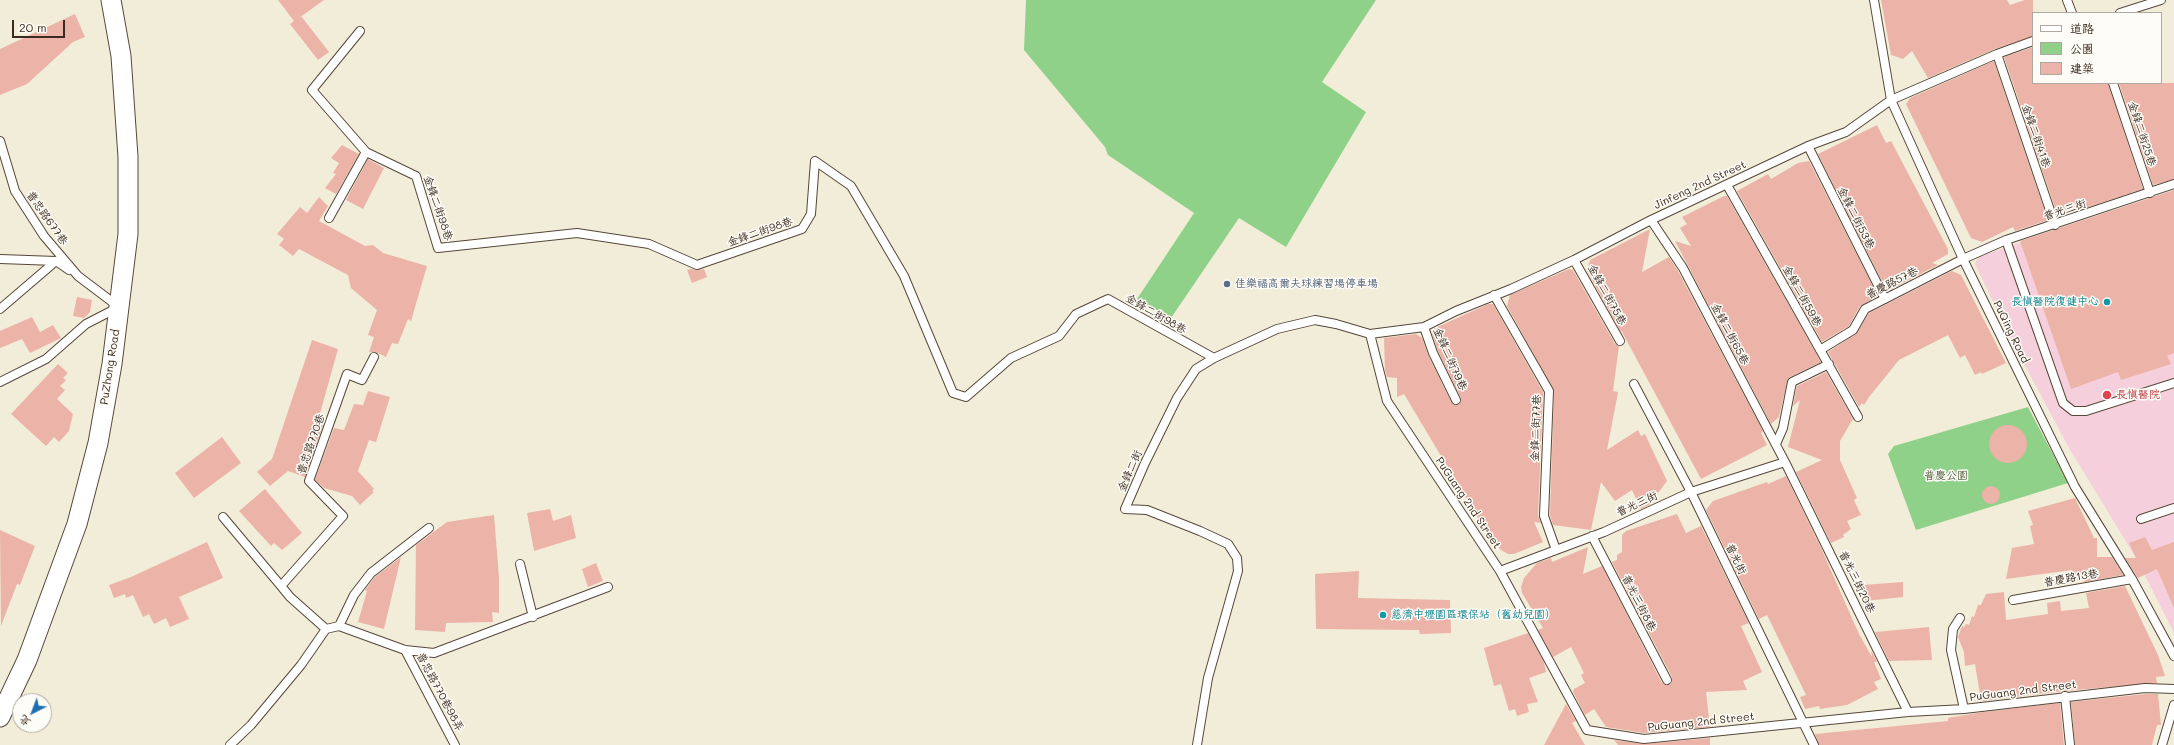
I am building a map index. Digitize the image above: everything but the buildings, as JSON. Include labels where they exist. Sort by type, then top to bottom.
[{"type":"street","name":"PuZhong Road","points":[[0,717],[27,660],[77,524],[98,443],[112,364],[128,234],[128,158],[121,56],[111,0]]},
{"type":"lane","name":"PuQing Road","points":[[1874,0],[1890,100],[1963,259],[2075,487],[2132,579],[2174,656]]},
{"type":"lane","points":[[2067,0],[2072,12]]},
{"type":"lane","points":[[2123,12],[2161,0]]},
{"type":"lane","name":"金鋒二街98巷","points":[[360,31],[312,90],[366,152],[416,176],[438,248],[577,233],[649,244],[697,264],[802,230],[811,214],[815,161],[851,186],[900,269],[953,393],[966,397],[1010,358],[1059,336],[1076,314],[1108,299],[1214,358]]},
{"type":"lane","name":"Jinfeng 2nd Street","points":[[1370,334],[1424,327],[1574,260],[1652,220],[1808,146],[1846,132],[1890,100],[1998,54],[2032,41]]},
{"type":"lane","name":"金鋒二街41巷","points":[[1998,54],[2055,225]]},
{"type":"lane","name":"金鋒二街25巷","points":[[2113,84],[2150,193]]},
{"type":"lane","name":"普忠路677巷","points":[[0,141],[15,191],[44,236],[78,276],[119,307]]},
{"type":"lane","name":"金鋒二街53巷","points":[[1808,146],[1886,299]]},
{"type":"lane","points":[[329,218],[366,152]]},
{"type":"lane","name":"普光三街","points":[[1963,259],[2006,240],[2055,225],[2174,184]]},
{"type":"lane","name":"金鋒二街59巷","points":[[1727,185],[1858,417]]},
{"type":"lane","name":"金鋒二街65巷","points":[[1652,220],[1683,268],[1785,462]]},
{"type":"lane","points":[[2006,240],[2063,403],[2073,411],[2086,411],[2174,383]]},
{"type":"lane","points":[[0,259],[56,261],[78,276]]},
{"type":"lane","name":"普慶路57巷","points":[[1820,350],[1853,330],[1865,309],[1963,259]]},
{"type":"lane","name":"金鋒二街75巷","points":[[1574,260],[1620,341]]},
{"type":"lane","points":[[0,309],[56,261]]},
{"type":"lane","name":"金鋒二街77巷","points":[[1494,295],[1549,391],[1544,516],[1556,550]]},
{"type":"lane","points":[[0,382],[46,359],[86,324],[119,307]]},
{"type":"lane","name":"金鋒二街","points":[[1197,745],[1208,678],[1238,571],[1237,558],[1228,544],[1200,531],[1147,510],[1125,509],[1145,463],[1177,398],[1196,370],[1214,358],[1277,329],[1315,320],[1336,324],[1370,334]]},
{"type":"lane","name":"金鋒二街79巷","points":[[1424,327],[1433,354],[1456,400]]},
{"type":"lane","name":"PuGuang 2nd Street","points":[[1370,334],[1387,401],[1500,571],[1587,730],[1644,739],[1908,712],[1964,709],[2065,696],[2145,688],[2174,690]]},
{"type":"lane","name":"普忠路770巷","points":[[281,586],[343,516],[308,481],[347,374],[362,380],[374,357]]},
{"type":"lane","points":[[1776,444],[1783,428],[1792,382],[1829,364]]},
{"type":"lane","name":"普光街","points":[[1634,384],[1690,492],[1814,745]]},
{"type":"lane","name":"普光三街","points":[[1500,571],[1592,536],[1690,492],[1785,462]]},
{"type":"lane","name":"普光三街20巷","points":[[1785,462],[1908,712]]},
{"type":"lane","points":[[2141,519],[2174,508]]},
{"type":"lane","points":[[223,517],[290,597],[326,629]]},
{"type":"lane","points":[[339,626],[354,595],[371,573],[429,528]]},
{"type":"lane","name":"普光三街8巷","points":[[1592,536],[1666,680]]},
{"type":"lane","points":[[520,564],[533,617]]},
{"type":"lane","name":"普慶路13巷","points":[[2013,600],[2132,579]]},
{"type":"lane","points":[[230,745],[251,725],[281,689],[326,629],[339,626],[405,650],[434,653],[533,617],[608,587]]},
{"type":"lane","points":[[1960,618],[1953,629],[1951,650],[1964,709]]},
{"type":"lane","name":"普忠路770巷98弄","points":[[405,650],[455,745]]},
{"type":"lane","points":[[2065,696],[2070,745]]},
{"type":"lane","points":[[2162,745],[2174,705]]},
{"type":"lane","points":[[1644,739],[1651,745]]},
{"type":"shaded area","name":"長慎醫院","points":[[2174,190],[2174,633],[2136,558],[2069,448],[2013,343],[1975,264],[1978,257]]},
{"type":"green space","points":[[1026,0],[1376,0],[1322,82],[1366,112],[1286,247],[1239,218],[1171,318],[1137,299],[1194,213],[1108,155],[1105,147],[1024,50]]},
{"type":"green space","name":"普慶公園","points":[[2028,407],[2068,483],[1916,530],[1888,454],[1894,446]]},
{"type":"place","name":"佳樂福高爾夫球練習場停車場","points":[[1227,284]]},
{"type":"place","name":"長慎醫院復健中心","points":[[2107,302]]},
{"type":"place","name":"長慎醫院","points":[[2107,395]]},
{"type":"place","name":"慈濟中壢園區環保站（舊幼兒園）","points":[[1383,615]]}]
